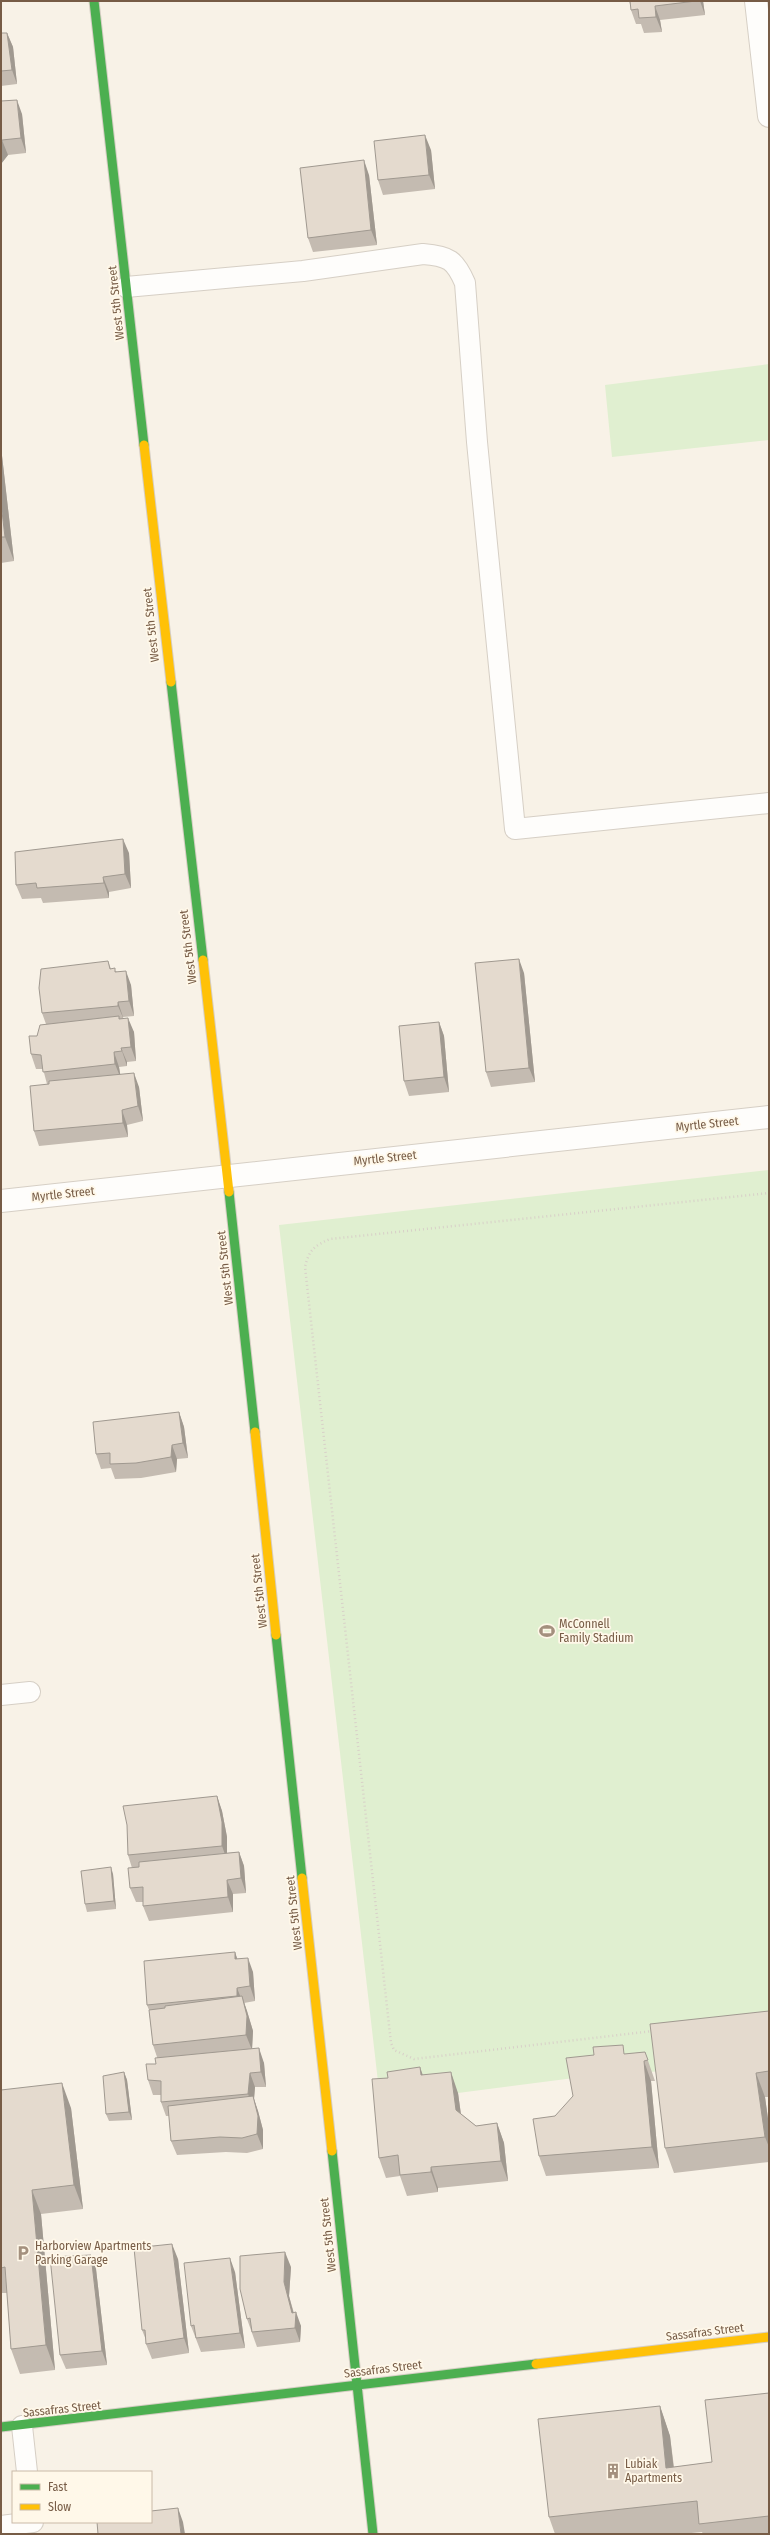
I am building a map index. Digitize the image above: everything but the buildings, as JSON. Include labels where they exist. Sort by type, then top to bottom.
[{"type":"street","name":"West 5th Street","points":[[94,1],[227,1176],[373,2534]]},
{"type":"street","points":[[756,1],[769,116]]},
{"type":"street","name":"Myrtle Street","points":[[1,1201],[769,1117]]},
{"type":"street","name":"Sassafras Street","points":[[1,2428],[356,2384],[769,2337]]},
{"type":"lane","points":[[126,287],[303,271],[423,254],[439,255],[457,265],[465,283],[477,442],[515,829],[769,803]]},
{"type":"lane","points":[[1,1695],[30,1692]]},
{"type":"lane","points":[[22,2426],[27,2471]]},
{"type":"lane","points":[[1,2526],[25,2523]]},
{"type":"path","points":[[658,2030],[414,2059],[394,2050],[391,2043],[305,1267],[308,1252],[316,1245],[330,1239],[769,1193]]},
{"type":"green space","points":[[769,364],[769,440],[612,457],[605,385]]},
{"type":"green space","name":"McConnell Family Stadium","points":[[769,1170],[769,2036],[662,2071],[574,2078],[458,2093],[380,2099],[279,1225]]},
{"type":"traffic: fast","points":[[94,1],[144,445]]},
{"type":"traffic: fast","points":[[171,682],[203,960]]},
{"type":"traffic: fast","points":[[229,1192],[255,1432]]},
{"type":"traffic: fast","points":[[276,1635],[302,1878]]},
{"type":"traffic: fast","points":[[332,2151],[373,2534]]},
{"type":"traffic: fast","points":[[1,2427],[536,2364]]},
{"type":"traffic: slow","points":[[144,445],[171,682]]},
{"type":"traffic: slow","points":[[203,960],[229,1192]]},
{"type":"traffic: slow","points":[[255,1432],[276,1635]]},
{"type":"traffic: slow","points":[[302,1878],[332,2151]]},
{"type":"traffic: slow","points":[[536,2364],[769,2337]]},
{"type":"place","name":"McConnell Family Stadium","points":[[547,1631]]},
{"type":"place","name":"Harborview Apartments Parking Garage","points":[[23,2253]]},
{"type":"place","name":"Lubiak Apartments","points":[[613,2471]]}]
